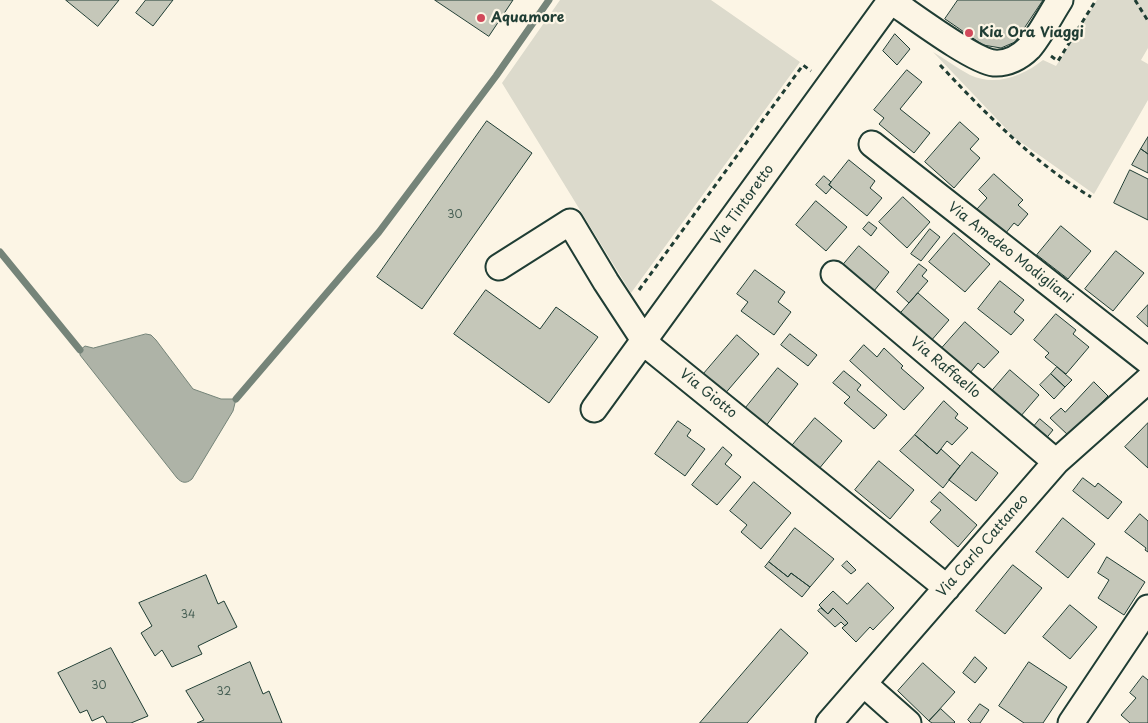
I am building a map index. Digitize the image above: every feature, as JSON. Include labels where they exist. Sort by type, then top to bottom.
[{"type":"street","name":"Via Tintoretto","points":[[594,409],[891,0],[974,57],[995,63],[1018,58],[1030,48],[1060,0]]},
{"type":"street","name":"Via Amedeo Modigliani","points":[[872,144],[1148,361]]},
{"type":"street","name":"Via Giotto","points":[[499,267],[570,222],[606,282],[644,340],[653,350],[947,588]]},
{"type":"street","name":"Via Raffaello","points":[[834,274],[1056,462]]},
{"type":"street","name":"Via Carlo Cattaneo","points":[[829,723],[1056,462],[1148,380]]},
{"type":"street","points":[[1071,723],[1148,608]]},
{"type":"street","points":[[864,684],[908,723]]},
{"type":"path","points":[[1043,52],[1058,61],[1096,0]]},
{"type":"path","points":[[1134,0],[1148,21]]},
{"type":"path","points":[[935,59],[1023,148],[1066,182],[1091,197]]},
{"type":"path","points":[[664,256],[803,65],[819,76]]},
{"type":"shaded area","points":[[560,0],[711,0],[800,62],[631,293],[502,83]]},
{"type":"shaded area","points":[[1097,0],[1148,0],[1148,48],[1141,60],[1148,64],[1148,100],[1094,194],[1015,138],[933,52],[970,75],[989,80],[999,80],[1018,75],[1043,60],[1056,66]]},
{"type":"shaded area","points":[[146,334],[151,335],[156,340],[193,389],[221,399],[236,399],[233,411],[190,481],[182,482],[177,478],[80,355],[80,350],[85,346],[93,348]]},
{"type":"building","points":[[66,0],[119,0],[98,26]]},
{"type":"building","points":[[146,0],[173,0],[153,26],[136,13]]},
{"type":"building","name":"Aquamore","points":[[435,0],[513,0],[489,36]]},
{"type":"building","points":[[958,0],[1043,0],[1015,42],[1001,48],[983,45],[945,19]]},
{"type":"building","points":[[895,34],[910,49],[897,65],[883,51]]},
{"type":"building","points":[[907,70],[922,82],[900,109],[930,133],[914,153],[879,124],[884,118],[874,110]]},
{"type":"building","points":[[487,121],[532,153],[422,309],[377,277]]},
{"type":"building","points":[[960,122],[979,139],[970,149],[980,158],[954,188],[925,162]]},
{"type":"building","points":[[1148,137],[1148,154],[1141,149]]},
{"type":"building","points":[[1141,149],[1148,154],[1148,173],[1132,165]]},
{"type":"building","points":[[849,160],[875,181],[870,188],[882,198],[867,216],[829,185]]},
{"type":"building","points":[[1130,170],[1148,179],[1148,220],[1114,203]]},
{"type":"building","points":[[994,174],[1023,200],[1018,205],[1028,214],[1018,226],[1014,223],[1005,234],[977,209],[987,198],[979,190]]},
{"type":"building","points":[[824,176],[831,182],[829,185],[832,187],[826,194],[816,185]]},
{"type":"building","points":[[903,197],[930,222],[907,248],[879,222]]},
{"type":"building","points":[[816,201],[847,227],[826,251],[796,225]]},
{"type":"building","points":[[869,222],[877,228],[871,236],[863,229]]},
{"type":"building","points":[[1061,226],[1091,251],[1068,279],[1037,255]]},
{"type":"building","points":[[930,229],[940,237],[921,261],[911,254]]},
{"type":"building","points":[[954,233],[990,264],[965,292],[929,262]]},
{"type":"building","points":[[859,246],[889,272],[874,291],[843,265]]},
{"type":"building","points":[[1116,251],[1144,273],[1113,311],[1085,289]]},
{"type":"building","points":[[919,264],[927,270],[922,276],[928,281],[909,303],[897,292]]},
{"type":"building","points":[[755,270],[785,292],[778,302],[791,312],[774,335],[741,311],[748,302],[737,294]]},
{"type":"building","points":[[1000,281],[1024,300],[1014,312],[1024,320],[1011,335],[978,309]]},
{"type":"building","points":[[486,290],[540,329],[556,307],[598,337],[549,403],[454,334]]},
{"type":"building","points":[[918,293],[949,320],[930,342],[899,315]]},
{"type":"building","points":[[1148,305],[1148,327],[1137,317]]},
{"type":"building","points":[[1056,314],[1076,330],[1073,334],[1089,347],[1066,374],[1045,357],[1049,353],[1034,340]]},
{"type":"building","points":[[965,322],[999,352],[984,368],[978,363],[970,373],[942,348]]},
{"type":"building","points":[[790,334],[817,355],[808,366],[781,345]]},
{"type":"building","points":[[737,335],[759,354],[723,396],[701,377]]},
{"type":"building","points":[[864,345],[877,357],[884,348],[903,366],[901,368],[924,388],[904,410],[850,361]]},
{"type":"building","points":[[1057,367],[1072,380],[1065,387],[1051,374]]},
{"type":"building","points":[[778,368],[798,384],[765,427],[744,410]]},
{"type":"building","points":[[1010,370],[1039,395],[1020,417],[991,392]]},
{"type":"building","points":[[844,371],[861,385],[857,390],[887,415],[874,429],[844,403],[850,397],[833,383]]},
{"type":"building","points":[[1051,374],[1065,387],[1054,399],[1040,385]]},
{"type":"building","points":[[1094,382],[1108,396],[1069,436],[1050,418],[1061,408],[1065,412]]},
{"type":"building","points":[[944,401],[958,414],[955,418],[968,428],[952,445],[947,441],[937,454],[915,435]]},
{"type":"building","points":[[815,418],[842,441],[818,470],[791,447]]},
{"type":"building","points":[[1040,419],[1053,430],[1044,441],[1031,430]]},
{"type":"building","points":[[678,421],[691,430],[687,436],[705,449],[685,476],[655,454]]},
{"type":"building","points":[[1148,423],[1148,468],[1125,447]]},
{"type":"building","points":[[915,435],[937,454],[941,449],[960,466],[943,488],[900,451]]},
{"type":"building","points":[[723,447],[732,455],[725,464],[741,477],[717,505],[692,485]]},
{"type":"building","points":[[972,452],[998,473],[976,501],[949,480]]},
{"type":"building","points":[[879,461],[914,490],[890,519],[855,490]]},
{"type":"building","points":[[1083,478],[1095,487],[1098,483],[1122,502],[1108,519],[1073,491]]},
{"type":"building","points":[[754,482],[791,513],[761,549],[741,532],[747,525],[730,511]]},
{"type":"building","points":[[940,492],[977,525],[958,547],[930,522],[941,510],[931,502]]},
{"type":"building","points":[[1140,514],[1148,521],[1148,552],[1145,550],[1146,548],[1125,532]]},
{"type":"building","points":[[1063,518],[1095,544],[1068,578],[1036,552]]},
{"type":"building","points":[[795,528],[834,559],[810,587],[791,573],[788,577],[769,562]]},
{"type":"building","points":[[1107,557],[1145,582],[1124,615],[1098,598],[1109,580],[1098,573]]},
{"type":"building","points":[[847,561],[856,570],[851,574],[842,566]]},
{"type":"building","points":[[769,562],[788,577],[791,573],[810,587],[802,597],[765,567]]},
{"type":"building","points":[[1013,565],[1042,588],[1005,634],[976,611]]},
{"type":"building","points":[[206,575],[218,604],[224,601],[237,627],[198,646],[202,654],[172,667],[162,650],[155,656],[141,633],[152,626],[139,603]]},
{"type":"building","points":[[868,583],[894,608],[873,630],[870,627],[856,642],[842,628],[848,623],[833,608],[828,614],[819,605],[833,591],[847,604]]},
{"type":"building","points":[[1070,605],[1097,627],[1070,659],[1043,637]]},
{"type":"building","points":[[821,608],[828,614],[833,608],[848,623],[845,626],[841,622],[835,627],[818,611]]},
{"type":"building","points":[[781,629],[808,653],[747,723],[700,723]]},
{"type":"building","points":[[111,648],[148,716],[131,723],[107,723],[103,716],[92,721],[87,710],[80,713],[58,673]]},
{"type":"building","points":[[975,657],[987,668],[975,683],[963,673]]},
{"type":"building","points":[[250,662],[263,694],[269,691],[282,723],[197,723],[204,720],[186,691]]},
{"type":"building","points":[[1029,662],[1067,687],[1043,723],[1024,723],[999,706]]},
{"type":"building","points":[[923,663],[955,692],[929,721],[898,691]]},
{"type":"building","points":[[1143,676],[1148,680],[1148,723],[1130,723],[1121,715],[1136,698],[1130,693]]},
{"type":"building","points":[[980,704],[989,710],[980,723],[971,723],[968,720]]},
{"type":"building","points":[[941,709],[954,723],[932,723],[929,721]]},
{"type":"waterway","points":[[236,399],[379,232],[496,76],[549,0]]},
{"type":"waterway","points":[[0,252],[80,350]]},
{"type":"place","name":"Aquamore","points":[[481,18]]},
{"type":"place","name":"Kia Ora Viaggi","points":[[969,33]]}]
